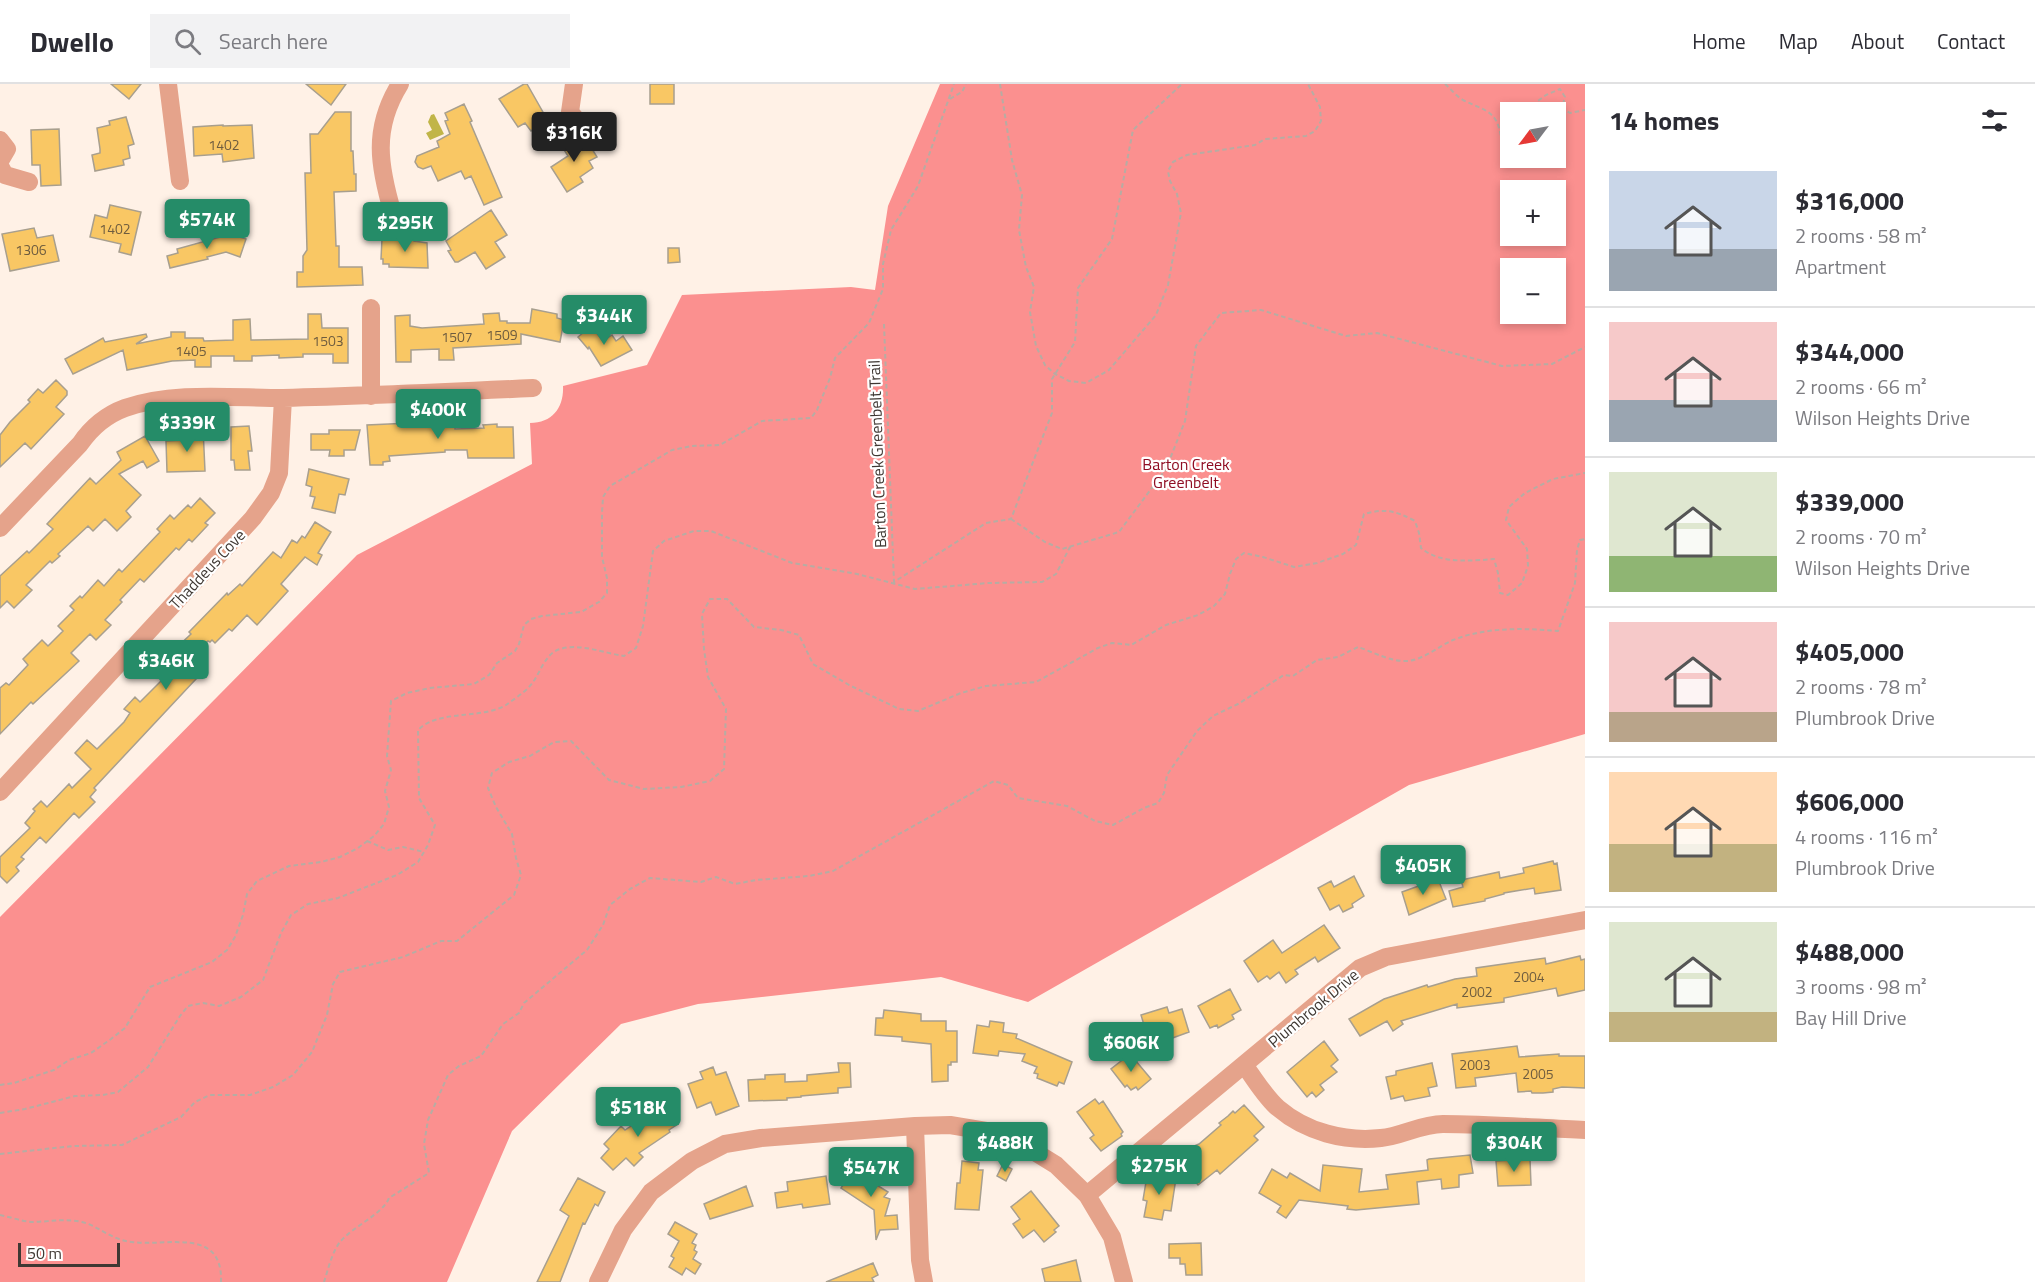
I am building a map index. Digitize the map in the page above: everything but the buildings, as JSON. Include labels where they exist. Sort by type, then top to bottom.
[{"type":"street","points":[[168,84],[180,181]]},
{"type":"street","points":[[393,214],[379,157],[382,126],[394,93],[400,84]]},
{"type":"street","points":[[574,84],[570,111],[579,123]]},
{"type":"street","points":[[0,140],[6,149],[0,164],[5,175],[29,182]]},
{"type":"street","points":[[371,308],[371,396]]},
{"type":"street","points":[[0,528],[80,444],[89,430],[106,417],[125,408],[172,398],[371,396],[533,388]]},
{"type":"street","name":"Thaddeus Cove","points":[[0,792],[253,518],[270,493],[279,473],[283,398]]},
{"type":"street","name":"Plumbrook Drive","points":[[1087,1195],[1360,968],[1386,957],[1585,920]]},
{"type":"street","points":[[1244,1065],[1277,1107],[1299,1123],[1350,1139],[1383,1138],[1412,1129],[1441,1124],[1585,1130]]},
{"type":"street","points":[[598,1282],[623,1230],[651,1192],[692,1161],[725,1144],[761,1138],[950,1125],[977,1129],[1022,1144],[1056,1166],[1087,1195],[1112,1237],[1124,1282]]},
{"type":"street","points":[[915,1126],[920,1260],[924,1282]]},
{"type":"path","points":[[0,1085],[14,1083],[54,1070],[69,1060],[91,1053],[124,1028],[150,987],[212,962],[227,950],[235,937],[247,894],[257,881],[289,866],[340,857],[367,841],[384,824],[389,807],[385,791],[391,770],[387,756],[392,701],[407,693],[430,688],[474,684],[489,675],[497,663],[515,651],[524,626],[531,619],[581,612],[598,602],[607,593],[608,578],[602,557],[602,513],[603,497],[610,486],[672,450],[692,446],[720,445],[762,422],[811,418],[818,410],[835,358],[868,323],[883,289],[883,264],[891,230],[918,186],[954,84]]},
{"type":"path","points":[[950,99],[962,92],[966,84]]},
{"type":"path","points":[[1000,84],[1012,160],[1022,195],[1019,230],[1026,267],[1034,287],[1030,312],[1036,346],[1045,365],[1055,374],[1070,381],[1086,383],[1108,370],[1156,315],[1168,285],[1181,213],[1168,171],[1173,162],[1187,155],[1255,145],[1264,139],[1306,136],[1315,131],[1321,121],[1320,107],[1308,84]]},
{"type":"path","points":[[1011,519],[1052,413],[1052,379],[1076,342],[1078,288],[1112,239],[1132,130],[1182,84]]},
{"type":"path","points":[[1445,84],[1461,98],[1491,113],[1499,124],[1500,130]]},
{"type":"path","points":[[1536,102],[1546,94],[1560,89],[1565,97],[1564,102]]},
{"type":"path","points":[[1566,110],[1570,113],[1585,110]]},
{"type":"path","points":[[894,582],[986,523],[1011,519],[1045,542],[1062,549],[1119,532],[1166,469],[1185,421],[1196,346],[1221,313],[1260,310],[1346,336],[1377,333],[1502,366],[1552,364],[1585,347]]},
{"type":"path","name":"Barton Creek Greenbelt Trail","points":[[884,324],[894,582]]},
{"type":"path","points":[[0,1154],[73,1146],[122,1146],[181,1117],[195,1102],[210,1095],[250,1095],[273,1087],[293,1075],[312,1052],[327,1015],[333,984],[340,972],[403,957],[441,941],[457,941],[514,895],[521,875],[513,834],[496,807],[488,788],[492,773],[509,762],[530,756],[554,742],[572,741],[609,780],[644,789],[681,787],[710,781],[724,769],[726,709],[708,677],[702,615],[710,599],[727,599],[754,627],[799,635],[813,664],[899,710],[918,711],[961,693],[986,686],[1036,682],[1098,648],[1112,643],[1131,645],[1166,625],[1198,615],[1214,606],[1225,594],[1236,559],[1244,553],[1263,556],[1294,567],[1317,563],[1343,554],[1356,545],[1365,514],[1380,510],[1403,515],[1415,521],[1421,548],[1430,556],[1465,561],[1494,559],[1500,593],[1509,595],[1522,583],[1528,566],[1527,549],[1506,520],[1509,507],[1525,494],[1553,479],[1585,473]]},
{"type":"path","points":[[0,1113],[26,1109],[75,1096],[118,1092],[148,1067],[188,1006],[203,1003],[219,1006],[241,998],[263,980],[281,933],[291,915],[308,904],[338,898],[397,875],[418,862],[435,825],[418,798],[418,730],[425,723],[479,714],[504,706],[530,687],[546,660],[556,650],[572,646],[624,656],[636,648],[643,626],[653,551],[664,541],[694,531],[711,531],[792,563],[894,582],[915,589],[989,583],[1042,582],[1056,574],[1070,547]]},
{"type":"path","points":[[324,1282],[338,1244],[356,1227],[386,1205],[389,1198],[429,1173],[424,1143],[428,1120],[448,1075],[459,1066],[481,1056],[503,1024],[519,1013],[524,1003],[587,950],[603,925],[610,905],[630,889],[650,878],[701,882],[716,877],[735,884],[833,871],[994,781],[1008,785],[1018,798],[1067,806],[1095,821],[1113,825],[1158,803],[1164,793],[1167,775],[1197,731],[1213,716],[1238,704],[1284,675],[1293,676],[1317,660],[1338,657],[1358,647],[1389,658],[1408,661],[1453,640],[1488,631],[1526,628],[1558,631],[1575,583],[1577,550],[1580,540],[1585,539]]},
{"type":"path","points":[[367,841],[388,850],[403,848],[424,852]]},
{"type":"path","points":[[0,1215],[28,1222],[64,1220],[83,1222],[108,1236],[132,1242],[185,1241],[202,1245],[213,1253],[222,1270],[221,1282]]},
{"type":"green space","name":"Barton Creek Greenbelt","points":[[940,84],[1585,84],[1585,734],[1409,785],[1028,1002],[941,977],[698,1004],[621,1024],[512,1131],[447,1282],[0,1282],[0,917],[357,555],[532,464],[530,423],[545,420],[556,412],[562,401],[563,386],[647,365],[682,295],[851,287],[875,290],[888,206]]},
{"type":"shaded area","points":[[434,114],[444,134],[430,140],[426,133],[432,130],[428,122]]}]
